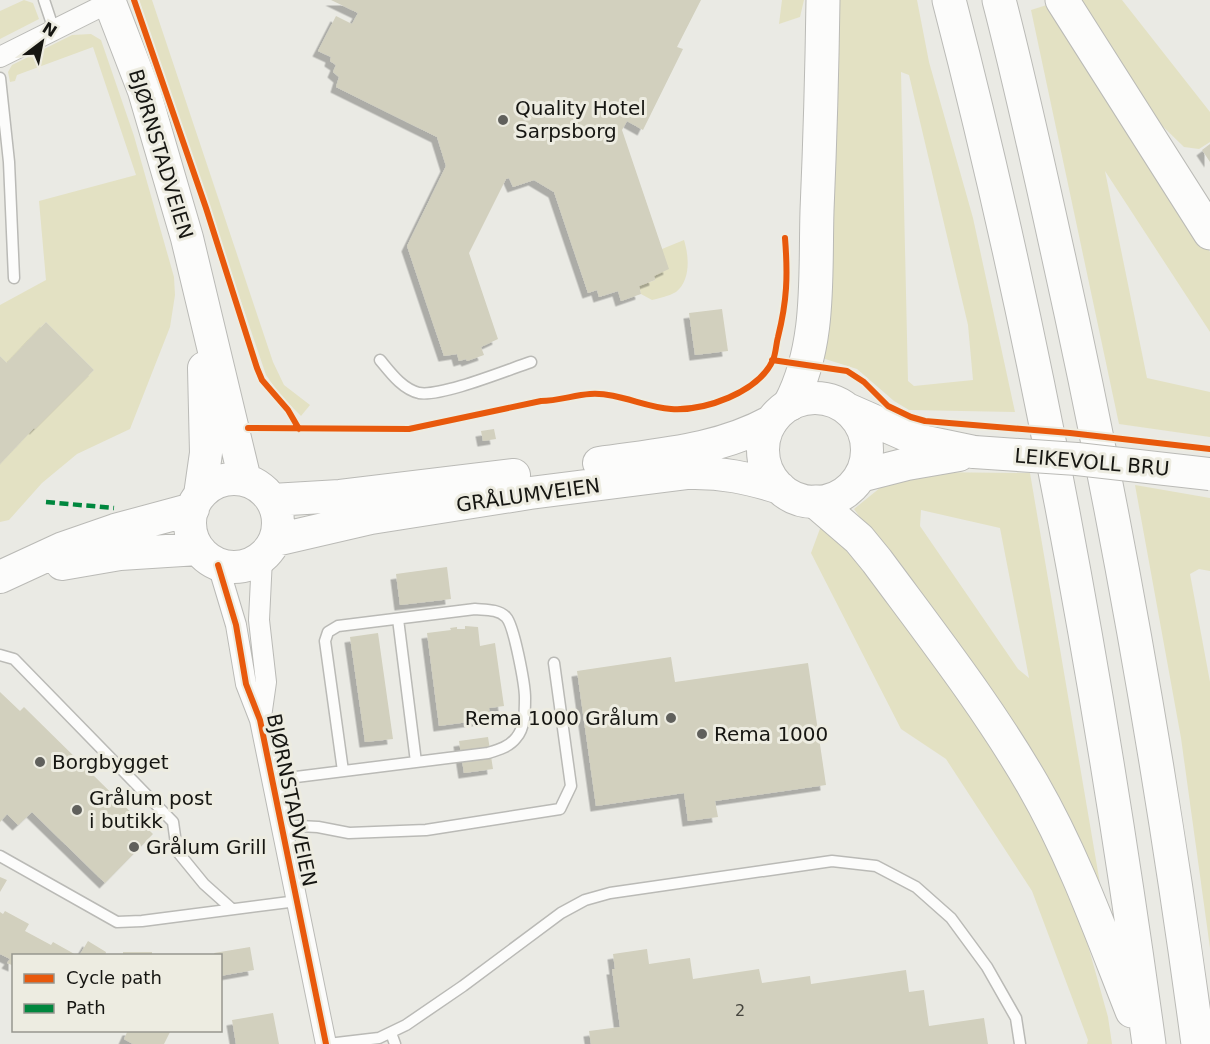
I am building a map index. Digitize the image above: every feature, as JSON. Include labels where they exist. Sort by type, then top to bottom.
[{"type":"highway","points":[[781,412],[801,384],[807,364],[814,306],[823,0]]},
{"type":"highway","points":[[949,0],[1038,387],[1067,539],[1113,803],[1147,1044]]},
{"type":"highway","points":[[999,0],[1084,367],[1116,529],[1163,802],[1198,1044]]},
{"type":"highway","points":[[1062,0],[1210,233]]},
{"type":"highway","points":[[816,502],[859,539],[877,561],[978,700],[1022,766],[1075,869],[1147,1044]]},
{"type":"main road","name":"BJØRNSTADVEIEN","points":[[110,1],[144,91],[187,238],[246,480]]},
{"type":"main road","name":"BJØRNSTADVEIEN","points":[[196,502],[206,453],[203,310]]},
{"type":"main road","points":[[847,409],[858,420],[864,433],[867,455],[860,476],[852,486],[842,495],[816,502],[791,496],[780,488],[770,477],[764,463],[763,448],[766,432],[781,412],[805,399],[820,398],[834,402],[904,434],[927,451]]},
{"type":"main road","name":"GRÅLUMVEIEN","points":[[272,500],[340,496],[533,473],[686,450],[735,439],[781,412]]},
{"type":"main road","points":[[860,476],[927,451]]},
{"type":"main road","name":"LEIKEVOLL BRU","points":[[927,451],[1077,459],[1210,474]]},
{"type":"main road","name":"GRÅLUMVEIEN","points":[[269,549],[371,518],[530,493],[688,473],[730,474],[780,488]]},
{"type":"main road","points":[[3,576],[120,554],[208,557],[233,568],[249,566],[269,549],[279,519],[272,500],[261,488],[246,480],[229,479],[214,483],[196,502],[190,523],[192,537],[208,557]]},
{"type":"main road","points":[[3,576],[63,548],[196,502]]},
{"type":"street","points":[[0,57],[110,1]]},
{"type":"street","name":"BJØRNSTADVEIEN","points":[[260,720],[266,682],[260,620],[269,549]]},
{"type":"street","name":"BJØRNSTADVEIEN","points":[[208,557],[236,625],[246,684],[260,720],[327,1044]]},
{"type":"lane","points":[[44,0],[54,30]]},
{"type":"lane","points":[[0,78],[9,162],[14,278]]},
{"type":"lane","points":[[380,360],[407,387],[418,393],[448,390],[531,362]]},
{"type":"lane","points":[[272,780],[488,753],[504,748],[516,738],[522,726],[525,696],[513,629],[506,617],[494,610],[475,609],[338,626],[328,632],[325,641],[342,771]]},
{"type":"lane","points":[[398,619],[416,762]]},
{"type":"lane","points":[[0,655],[14,659],[173,822],[177,851],[204,884],[232,909]]},
{"type":"lane","points":[[280,825],[318,827],[349,833],[426,830],[560,809],[571,786],[554,663]]},
{"type":"lane","points":[[0,856],[117,922],[142,921],[297,901]]},
{"type":"lane","points":[[327,1044],[379,1038],[406,1025],[561,913],[585,900],[610,893],[832,861],[876,866],[916,886],[951,918],[987,967],[1016,1018],[1020,1044]]},
{"type":"lane","points":[[391,1033],[394,1044]]},
{"type":"shaded area","points":[[24,0],[33,3],[39,19],[0,39],[0,11]]},
{"type":"shaded area","points":[[139,0],[152,0],[273,362],[284,385],[310,405],[301,416],[280,395],[266,375]]},
{"type":"shaded area","points":[[782,0],[804,0],[800,17],[779,24]]},
{"type":"shaded area","points":[[833,0],[917,0],[929,62],[973,218],[1015,412],[909,410],[894,401],[857,369],[822,358]],"holes":[[[901,72],[909,75],[968,325],[973,380],[914,386],[908,381]]]},
{"type":"shaded area","points":[[1079,0],[1122,0],[1210,112],[1210,142],[1199,149],[1184,147],[1147,111]]},
{"type":"shaded area","points":[[1050,4],[1210,252],[1210,332],[1105,171],[1147,378],[1210,392],[1210,437],[1119,424],[1031,10]]},
{"type":"shaded area","points":[[91,34],[101,40],[134,136],[174,277],[175,295],[170,327],[130,429],[77,454],[42,483],[9,520],[0,522],[0,464],[94,370],[46,322],[7,363],[0,356],[0,305],[46,280],[39,201],[136,175],[93,47],[17,75],[15,81],[10,82],[8,72],[12,65],[72,35]]},
{"type":"shaded area","points":[[684,240],[688,268],[681,287],[676,292],[652,300],[641,294],[639,286],[655,280],[654,276],[662,249]]},
{"type":"shaded area","points":[[923,472],[1030,473],[1105,913],[854,509],[886,483]],"holes":[[[921,510],[1000,528],[1029,678],[1018,669],[920,526]]]},
{"type":"shaded area","points":[[1135,485],[1210,498],[1210,571],[1199,569],[1190,574],[1210,682],[1210,948],[1181,738]]},
{"type":"shaded area","points":[[821,526],[860,557],[1001,758],[1051,845],[1082,924],[1108,1017],[1112,1044],[1087,1044],[1088,1040],[1032,891],[946,759],[901,729],[811,553]]},
{"type":"building","points":[[331,0],[701,0],[677,47],[683,49],[643,130],[627,121],[622,130],[669,269],[654,276],[655,280],[639,286],[641,294],[621,301],[618,291],[599,297],[597,290],[588,293],[554,192],[534,180],[513,187],[509,178],[506,179],[469,253],[498,339],[481,347],[484,355],[467,361],[466,359],[459,361],[457,354],[444,356],[407,246],[446,166],[437,137],[336,87],[339,77],[333,72],[336,65],[330,61],[331,57],[318,51],[336,16],[352,24],[358,13]]},
{"type":"building","points":[[1210,144],[1210,162],[1202,150]]},
{"type":"building","points":[[722,309],[728,351],[695,355],[689,313]]},
{"type":"building","points":[[46,322],[94,370],[0,464],[0,356],[7,363]]},
{"type":"building","points":[[494,429],[496,439],[483,441],[481,431]]},
{"type":"building","points":[[447,567],[451,599],[400,605],[396,574]]},
{"type":"building","points":[[465,626],[478,627],[480,646],[495,643],[504,706],[489,708],[490,719],[439,726],[427,633],[457,627],[457,629],[465,629]]},
{"type":"building","points":[[378,633],[393,739],[365,742],[350,637]]},
{"type":"building","name":"Rema 1000","points":[[671,657],[675,682],[808,663],[826,785],[715,801],[718,817],[688,821],[684,793],[596,806],[577,671]]},
{"type":"building","name":"Borgbygget","points":[[0,692],[20,711],[24,707],[153,834],[105,883],[32,812],[18,825],[7,814],[0,822]]},
{"type":"building","points":[[488,737],[493,769],[464,773],[459,741]]},
{"type":"building","points":[[0,877],[7,880],[0,892]]},
{"type":"building","points":[[5,911],[29,924],[25,931],[51,945],[53,942],[74,954],[12,954],[12,965],[7,963],[10,959],[0,954],[0,912],[3,914]]},
{"type":"building","points":[[88,941],[106,952],[106,954],[80,954]]},
{"type":"building","points":[[250,947],[254,970],[222,976],[222,954],[214,953]]},
{"type":"building","points":[[647,949],[649,964],[690,958],[693,979],[759,969],[762,983],[810,976],[811,984],[906,970],[909,992],[924,990],[929,1026],[984,1018],[988,1044],[591,1044],[589,1031],[620,1027],[612,969],[615,969],[613,954]]},
{"type":"building","points":[[123,952],[152,952],[152,954],[123,954]]},
{"type":"building","points":[[273,1013],[279,1044],[236,1044],[232,1020]]},
{"type":"building","points":[[127,1032],[170,1032],[164,1044],[133,1044],[124,1039]]},
{"type":"marked path","points":[[46,502],[114,508]]},
{"type":"cycle path","points":[[134,0],[206,208],[257,368],[262,380],[288,410],[299,429]]},
{"type":"cycle path","points":[[248,428],[409,429],[541,401],[590,394],[610,395],[671,409],[699,407],[729,398],[755,382],[766,372],[773,360],[785,300],[785,238]]},
{"type":"cycle path","points":[[772,360],[847,371],[864,382],[888,406],[925,421],[1070,433],[1210,449]]},
{"type":"cycle path","points":[[218,565],[236,625],[246,684],[260,720],[326,1044]]},
{"type":"place","name":"Quality Hotel Sarpsborg","points":[[503,120]]},
{"type":"place","name":"Rema 1000 Grålum","points":[[671,718]]},
{"type":"place","name":"Rema 1000","points":[[702,734]]},
{"type":"place","name":"Borgbygget","points":[[40,762]]},
{"type":"place","name":"Grålum post i butikk","points":[[77,810]]},
{"type":"place","name":"Grålum Grill","points":[[134,847]]}]
